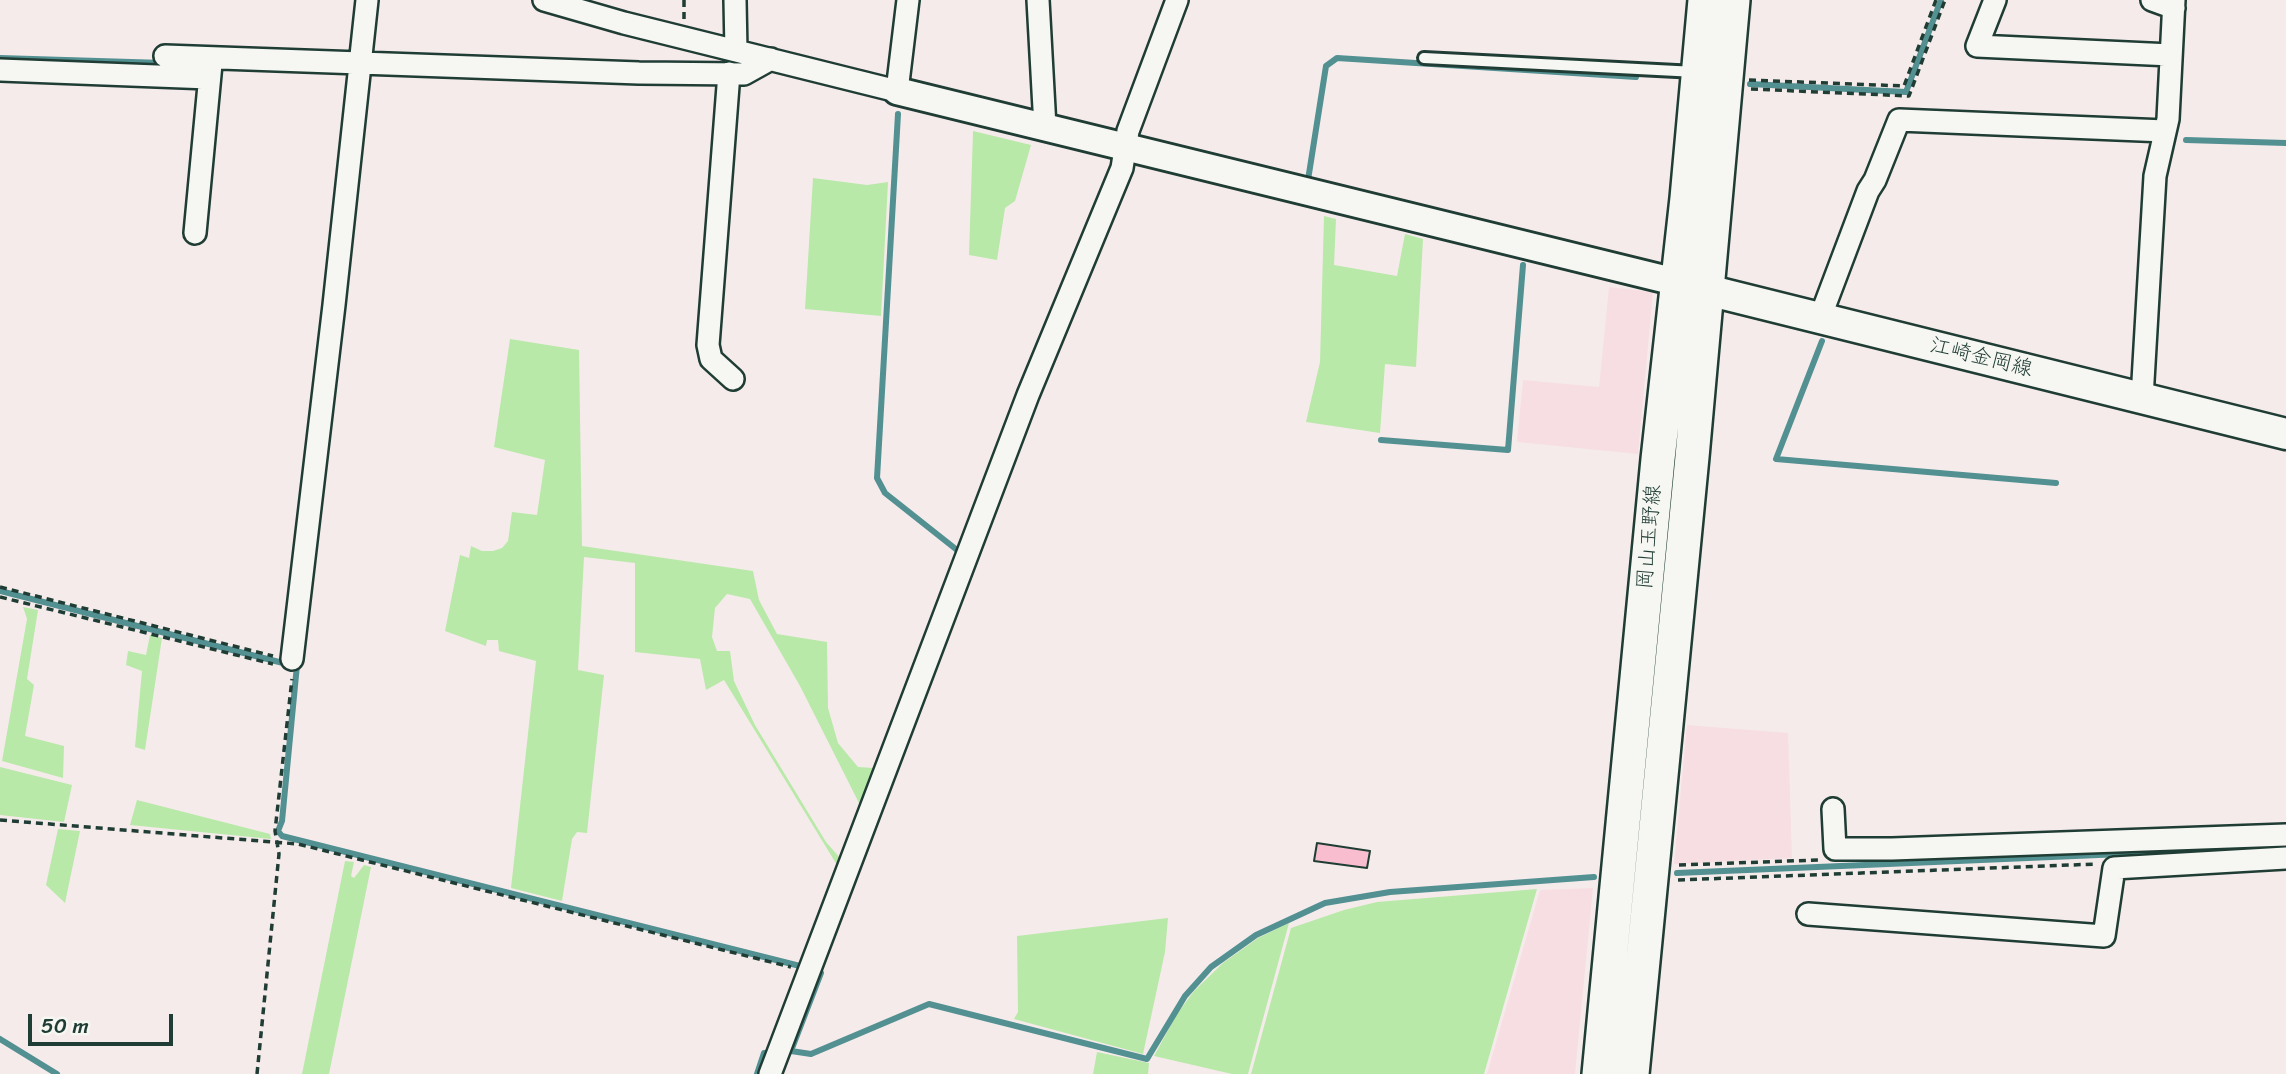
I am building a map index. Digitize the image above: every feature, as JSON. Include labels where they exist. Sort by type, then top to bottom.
[{"type":"main road","name":"岡山玉野線","points":[[1632,1074],[1691,471],[1691,286],[1687,198],[1705,0]]},
{"type":"main road","name":"岡山玉野線","points":[[1599,1074],[1691,286],[1733,0]]},
{"type":"main road","name":"江崎金岡線","points":[[1691,286],[2286,434]]},
{"type":"street","points":[[292,664],[367,0]]},
{"type":"street","points":[[544,0],[771,60],[1691,286]]},
{"type":"street","points":[[735,0],[736,51]]},
{"type":"street","points":[[897,91],[908,0]]},
{"type":"street","points":[[1038,0],[1045,127]]},
{"type":"street","points":[[776,1060],[1028,395],[1122,167],[1128,131],[1177,0]]},
{"type":"street","points":[[1995,0],[1977,46],[2171,55]]},
{"type":"street","points":[[2142,398],[2155,176],[2168,118],[2174,4],[2151,0]]},
{"type":"street","points":[[165,56],[210,68]]},
{"type":"street","points":[[0,70],[360,64],[744,74],[771,60]]},
{"type":"street","points":[[195,233],[210,68]]},
{"type":"street","points":[[729,73],[708,345],[711,359],[733,379]]},
{"type":"street","points":[[1820,318],[1868,191],[1899,120],[2165,131]]},
{"type":"street","points":[[1833,810],[1835,849],[2286,835]]},
{"type":"street","points":[[1808,914],[2104,936],[2114,868],[2286,858]]},
{"type":"lane","points":[[1424,58],[1699,72]]},
{"type":"path","points":[[1746,80],[1904,86],[1936,0]]},
{"type":"path","points":[[1745,88],[1909,96],[1945,0]]},
{"type":"path","points":[[0,587],[292,664]]},
{"type":"path","points":[[0,597],[292,664]]},
{"type":"path","points":[[257,1074],[279,853],[275,831],[292,664]]},
{"type":"path","points":[[0,820],[298,844],[810,972]]},
{"type":"path","points":[[1670,866],[1819,860]]},
{"type":"path","points":[[1669,881],[2106,864],[2114,868]]},
{"type":"shaded area","points":[[1609,287],[1653,292],[1638,454],[1517,442],[1523,380],[1599,387]]},
{"type":"shaded area","points":[[1687,725],[1788,733],[1792,858],[1674,864]]},
{"type":"shaded area","points":[[1593,888],[1575,1074],[1487,1074],[1540,890]]},
{"type":"green space","points":[[973,131],[1031,145],[1015,201],[1005,208],[997,260],[969,255]]},
{"type":"green space","points":[[813,178],[867,185],[888,182],[881,316],[805,309]]},
{"type":"green space","points":[[1324,216],[1336,219],[1334,265],[1397,276],[1405,234],[1423,239],[1416,367],[1385,364],[1380,433],[1306,422],[1320,362]]},
{"type":"green space","points":[[510,339],[579,350],[582,546],[753,571],[759,600],[777,634],[827,642],[828,708],[838,743],[858,767],[874,768],[860,805],[800,686],[750,599],[727,594],[715,608],[712,637],[717,651],[730,651],[734,681],[755,725],[826,842],[840,858],[837,865],[724,680],[706,690],[700,659],[635,652],[635,563],[584,557],[578,670],[604,675],[587,833],[577,832],[572,839],[562,901],[511,888],[536,661],[499,651],[498,640],[487,640],[486,646],[445,631],[460,555],[469,558],[471,546],[482,551],[502,548],[508,541],[512,512],[537,515],[545,460],[494,447]]},
{"type":"green space","points":[[23,607],[38,610],[27,679],[34,685],[25,736],[64,746],[63,778],[2,761],[27,619]]},
{"type":"green space","points":[[150,635],[162,638],[145,750],[135,747],[142,671],[126,665],[128,651],[146,655]]},
{"type":"green space","points":[[0,767],[72,785],[64,822],[0,815]]},
{"type":"green space","points":[[137,800],[270,834],[271,839],[130,825]]},
{"type":"green space","points":[[58,829],[80,831],[65,903],[46,885]]},
{"type":"green space","points":[[345,861],[354,862],[351,876],[354,878],[364,865],[371,867],[329,1074],[302,1074]]},
{"type":"green space","points":[[1537,889],[1484,1074],[1251,1074],[1291,928],[1377,902]]},
{"type":"green space","points":[[1168,918],[1165,952],[1143,1054],[1014,1019],[1018,1012],[1017,936]]},
{"type":"green space","points":[[1289,923],[1248,1074],[1232,1074],[1154,1056],[1177,1014],[1194,991],[1223,963],[1258,938]]},
{"type":"green space","points":[[1097,1052],[1149,1063],[1148,1074],[1093,1074]]},
{"type":"building","points":[[1317,843],[1370,851],[1367,868],[1314,861]]},
{"type":"waterway","points":[[1750,84],[1906,92],[1941,0]]},
{"type":"waterway","points":[[0,58],[164,63]]},
{"type":"waterway","points":[[1308,180],[1326,66],[1337,58],[1636,77]]},
{"type":"waterway","points":[[898,114],[877,478],[885,493],[957,550]]},
{"type":"waterway","points":[[2186,140],[2286,143]]},
{"type":"waterway","points":[[1381,440],[1508,450],[1523,265]]},
{"type":"waterway","points":[[1822,341],[1776,459],[2056,483]]},
{"type":"waterway","points":[[0,591],[283,663]]},
{"type":"waterway","points":[[294,665],[297,665],[282,821],[278,831],[282,836],[800,966]]},
{"type":"waterway","points":[[1677,873],[2286,847]]},
{"type":"waterway","points":[[757,1074],[764,1053],[791,1051],[811,1054],[929,1004],[1147,1059],[1185,996],[1211,967],[1256,935],[1325,903],[1390,892],[1594,877]]},
{"type":"waterway","points":[[791,1051],[821,973],[818,972]]},
{"type":"waterway","points":[[0,1039],[57,1074]]}]
